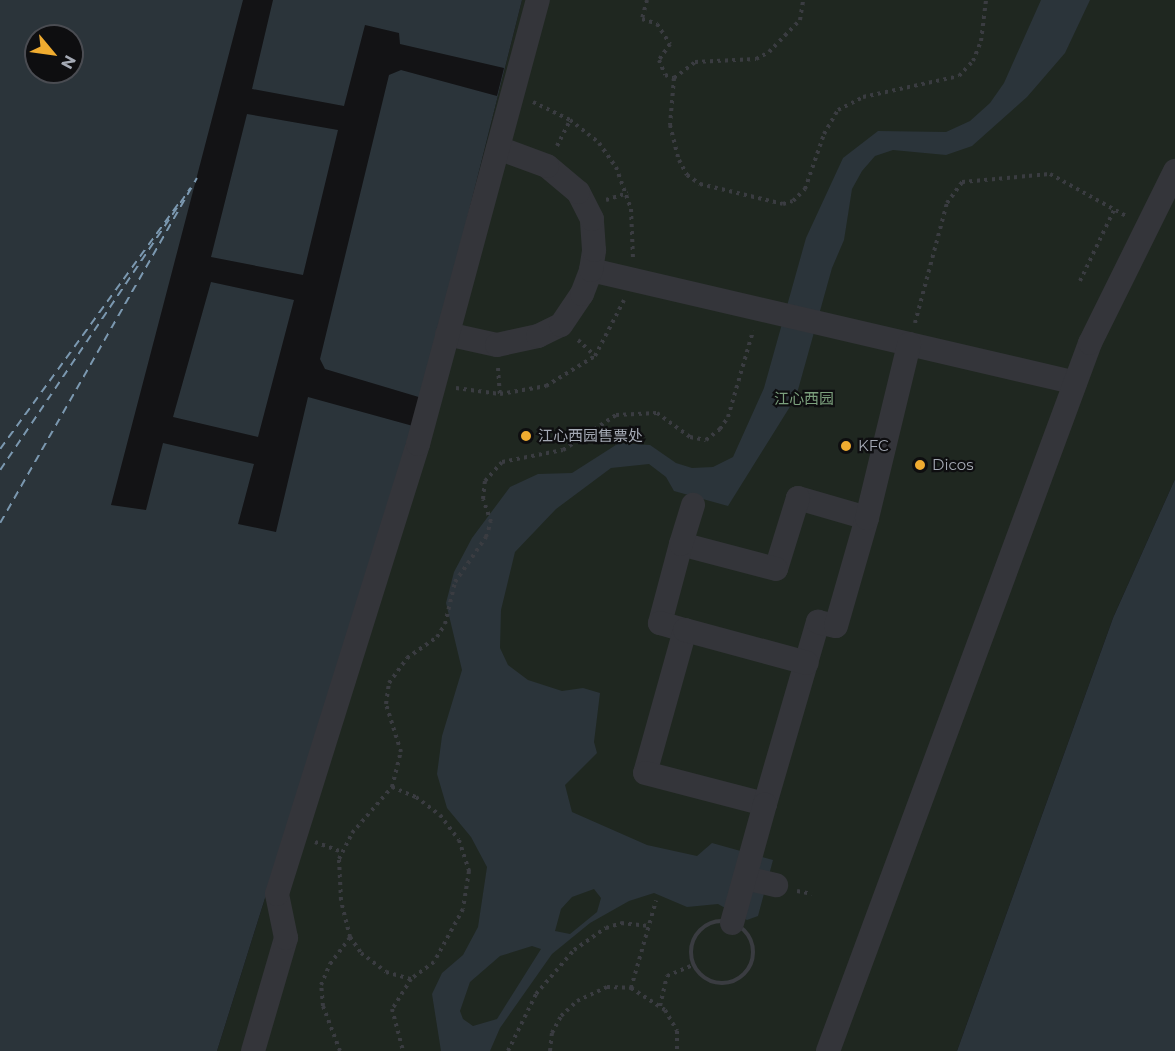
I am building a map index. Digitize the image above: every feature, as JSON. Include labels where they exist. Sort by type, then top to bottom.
[{"type":"street","points":[[253,1051],[286,938],[277,894],[418,444],[538,0]]},
{"type":"street","points":[[447,334],[497,345],[538,336],[561,325],[582,294],[591,270],[592,219],[578,192],[547,166],[498,148]]},
{"type":"street","points":[[828,1051],[1090,343],[1175,171]]},
{"type":"street","points":[[591,270],[1075,383]]},
{"type":"street","points":[[732,923],[818,622],[836,626],[867,518],[909,344]]},
{"type":"street","points":[[681,544],[776,569],[798,498],[867,518]]},
{"type":"street","points":[[693,505],[660,623],[807,663]]},
{"type":"street","points":[[685,630],[645,773],[765,804]]},
{"type":"street","points":[[745,878],[776,885]]},
{"type":"path","points":[[647,0],[642,19],[657,24],[670,44],[659,60],[665,75],[674,78]]},
{"type":"path","points":[[803,0],[800,20],[769,52],[756,59],[695,62],[674,78],[670,125],[679,160],[687,175],[700,184],[783,204],[794,201],[805,189],[838,110],[863,97],[959,76],[973,61],[981,41],[986,0]]},
{"type":"path","points":[[909,344],[947,203],[962,182],[1050,174],[1068,181],[1114,210],[1148,226]]},
{"type":"path","points":[[1080,281],[1114,210]]},
{"type":"path","points":[[411,979],[386,972],[361,953],[350,937],[341,900],[339,859],[352,833],[392,787],[401,752],[386,704],[389,683],[407,658],[436,637],[445,624],[463,565],[486,537],[491,522],[483,499],[485,481],[502,462],[563,450],[616,416],[657,413],[690,437],[706,440],[720,429],[728,417],[759,309]]},
{"type":"path","points":[[392,787],[416,797],[440,815],[459,840],[469,871],[462,909],[434,962],[411,979],[392,1009],[402,1051]]},
{"type":"path","points":[[631,988],[656,901]]},
{"type":"path","points":[[508,1051],[536,994],[574,950],[606,927],[621,923],[649,926]]},
{"type":"path","points":[[711,923],[732,923],[752,940],[754,952],[744,973],[732,982],[721,982],[699,974],[693,965],[693,942],[701,930],[711,923]]},
{"type":"path","points":[[340,1051],[323,1006],[321,985],[330,964],[350,937]]},
{"type":"path","points":[[660,1006],[667,976],[693,965]]},
{"type":"path","points":[[549,1051],[552,1033],[561,1016],[577,1001],[607,987],[631,988],[660,1006],[677,1031],[677,1051]]},
{"type":"green space","name":"江心西园","points":[[522,0],[1175,0],[1175,479],[1113,618],[957,1051],[217,1051],[422,398]]},
{"type":"shaded area","points":[[0,0],[522,0],[422,398],[217,1051],[0,1051]]},
{"type":"shaded area","points":[[1041,0],[1090,0],[1065,53],[1027,97],[972,146],[946,155],[893,150],[875,156],[862,171],[852,189],[844,240],[832,268],[796,397],[728,506],[674,491],[666,477],[649,464],[611,468],[556,509],[515,552],[501,610],[500,648],[508,665],[528,680],[562,691],[583,688],[600,693],[594,742],[597,753],[565,785],[572,812],[647,845],[697,856],[712,843],[773,860],[758,916],[747,920],[718,904],[687,907],[654,893],[629,901],[590,923],[552,954],[500,1028],[490,1051],[441,1051],[432,994],[442,973],[463,955],[478,927],[487,867],[471,837],[447,808],[437,774],[442,736],[462,670],[446,603],[454,572],[472,538],[510,487],[538,474],[572,473],[619,443],[650,445],[676,463],[692,468],[713,467],[733,457],[764,388],[806,238],[843,158],[878,131],[946,132],[970,121],[990,103],[1004,83]],"holes":[[[594,889],[601,898],[597,912],[570,934],[555,931],[561,909],[572,897]],[[532,946],[541,949],[497,1019],[473,1026],[463,1019],[460,1011],[470,982],[500,956]]]},
{"type":"shaded area","points":[[1175,479],[1175,1051],[957,1051],[1113,618]]},
{"type":"pier","points":[[243,0],[273,0],[252,89],[344,106],[365,25],[399,33],[400,44],[504,68],[497,96],[401,70],[389,75],[320,359],[325,369],[422,398],[413,426],[308,397],[276,532],[238,524],[254,464],[163,443],[146,510],[111,505]],"holes":[[[247,114],[338,130],[303,275],[211,257]],[[211,282],[294,300],[258,437],[173,417]]]},
{"type":"ferry route","points":[[0,523],[197,178]]},
{"type":"ferry route","points":[[0,470],[190,188]]},
{"type":"ferry route","points":[[0,449],[181,200]]},
{"type":"place","name":"江心西园售票处","points":[[526,436]]},
{"type":"place","name":"KFC","points":[[846,446]]},
{"type":"place","name":"Dicos","points":[[920,465]]}]
